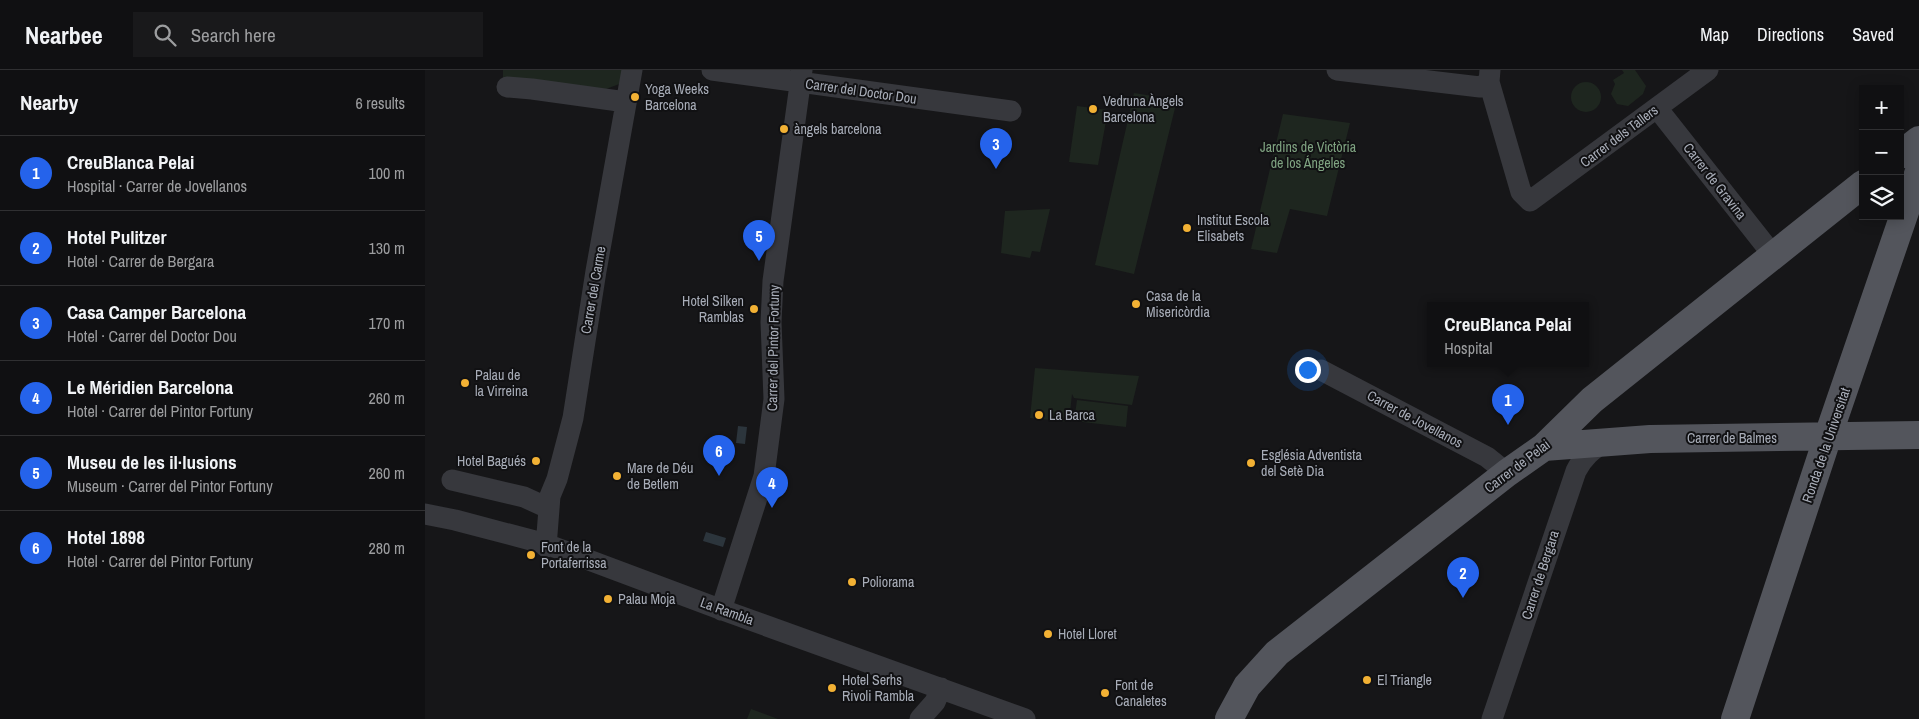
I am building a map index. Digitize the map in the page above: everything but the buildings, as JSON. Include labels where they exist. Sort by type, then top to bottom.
[{"type":"main road","points":[[1904,152],[1919,140]]},
{"type":"main road","name":"Ronda de la Universitat","points":[[1735,719],[1828,436],[1919,171]]},
{"type":"main road","name":"Carrer de Pelai","points":[[1229,719],[1247,686],[1277,653],[1507,473],[1545,448],[1583,406],[1859,187]]},
{"type":"main road","name":"Carrer de Balmes","points":[[1545,448],[1605,441],[1689,438],[1919,436]]},
{"type":"street","name":"Carrer del Carme","points":[[546,546],[550,496],[557,479],[573,418],[595,272],[632,70]]},
{"type":"street","name":"Carrer del Doctor Dou","points":[[712,70],[801,76],[1011,111]]},
{"type":"street","points":[[1337,70],[1479,87],[1492,74]]},
{"type":"street","name":"Carrer dels Tallers","points":[[1492,74],[1521,192],[1530,201],[1708,70]]},
{"type":"street","name":"Carrer del Pintor Fortuny","points":[[721,610],[764,476],[774,399],[771,322],[773,281],[801,76]]},
{"type":"street","points":[[507,87],[626,102]]},
{"type":"street","name":"Carrer de Gravina","points":[[1657,108],[1773,255]]},
{"type":"street","name":"Carrer de Jovellanos","points":[[1321,370],[1487,457],[1507,473]]},
{"type":"street","name":"Carrer de Bergara","points":[[1492,719],[1576,471],[1582,460],[1605,441]]},
{"type":"street","points":[[452,480],[525,497],[548,508]]},
{"type":"street","name":"La Rambla","points":[[425,514],[455,520],[546,546],[721,610],[939,701],[1025,719]]},
{"type":"street","points":[[920,719],[939,701]]},
{"type":"green space","points":[[503,70],[624,70],[622,83],[606,89],[503,78]]},
{"type":"green space","points":[[1622,70],[1635,70],[1646,86],[1643,94],[1628,106],[1617,104],[1611,94],[1615,84],[1613,80],[1624,73]]},
{"type":"green space","points":[[1586,82],[1597,86],[1601,97],[1597,108],[1586,112],[1575,108],[1571,97],[1575,86]]},
{"type":"green space","points":[[1134,93],[1177,100],[1134,274],[1095,265]]},
{"type":"green space","points":[[1077,106],[1108,110],[1098,165],[1069,162]]},
{"type":"green space","name":"Jardins de Victòria de los Ángeles","points":[[1283,114],[1350,123],[1327,216],[1290,209],[1277,253],[1251,249]]},
{"type":"green space","points":[[1050,209],[1040,252],[1032,251],[1030,258],[1001,253],[1005,211]]},
{"type":"green space","points":[[1035,368],[1139,376],[1132,405],[1074,398],[1072,394],[1069,422],[1030,418]]},
{"type":"green space","points":[[1077,400],[1128,406],[1126,427],[1074,421]]},
{"type":"green space","points":[[751,709],[778,719],[747,719]]},
{"type":"shaded area","points":[[738,426],[747,427],[745,444],[736,443]]},
{"type":"shaded area","points":[[706,532],[726,538],[723,547],[703,541]]},
{"type":"place","name":"Yoga Weeks Barcelona","points":[[635,97]]},
{"type":"place","name":"Vedruna Àngels Barcelona","points":[[1093,109]]},
{"type":"place","name":"àngels barcelona","points":[[784,129]]},
{"type":"place","name":"Casa Camper Barcelona","points":[[996,169]]},
{"type":"place","name":"Institut Escola Elisabets","points":[[1187,228]]},
{"type":"place","name":"Museu de les il·lusions","points":[[759,261]]},
{"type":"place","name":"Casa de la Misericòrdia","points":[[1136,304]]},
{"type":"place","name":"Hotel Silken Ramblas","points":[[754,309]]},
{"type":"place","name":"Palau de la Virreina","points":[[465,383]]},
{"type":"place","name":"La Barca","points":[[1039,415]]},
{"type":"place","name":"CreuBlanca Pelai","points":[[1508,425]]},
{"type":"place","name":"Hotel Bagués","points":[[536,461]]},
{"type":"place","name":"Església Adventista del Setè Dia","points":[[1251,463]]},
{"type":"place","name":"Mare de Déu de Betlem","points":[[617,476]]},
{"type":"place","name":"Hotel 1898","points":[[719,476]]},
{"type":"place","name":"Le Méridien Barcelona","points":[[772,508]]},
{"type":"place","name":"Font de la Portaferrissa","points":[[531,555]]},
{"type":"place","name":"Poliorama","points":[[852,582]]},
{"type":"place","name":"Hotel Pulitzer","points":[[1463,598]]},
{"type":"place","name":"Palau Moja","points":[[608,599]]},
{"type":"place","name":"Hotel Lloret","points":[[1048,634]]},
{"type":"place","name":"El Triangle","points":[[1367,680]]},
{"type":"place","name":"Hotel Serhs Rivoli Rambla","points":[[832,688]]},
{"type":"place","name":"Font de Canaletes","points":[[1105,693]]}]
